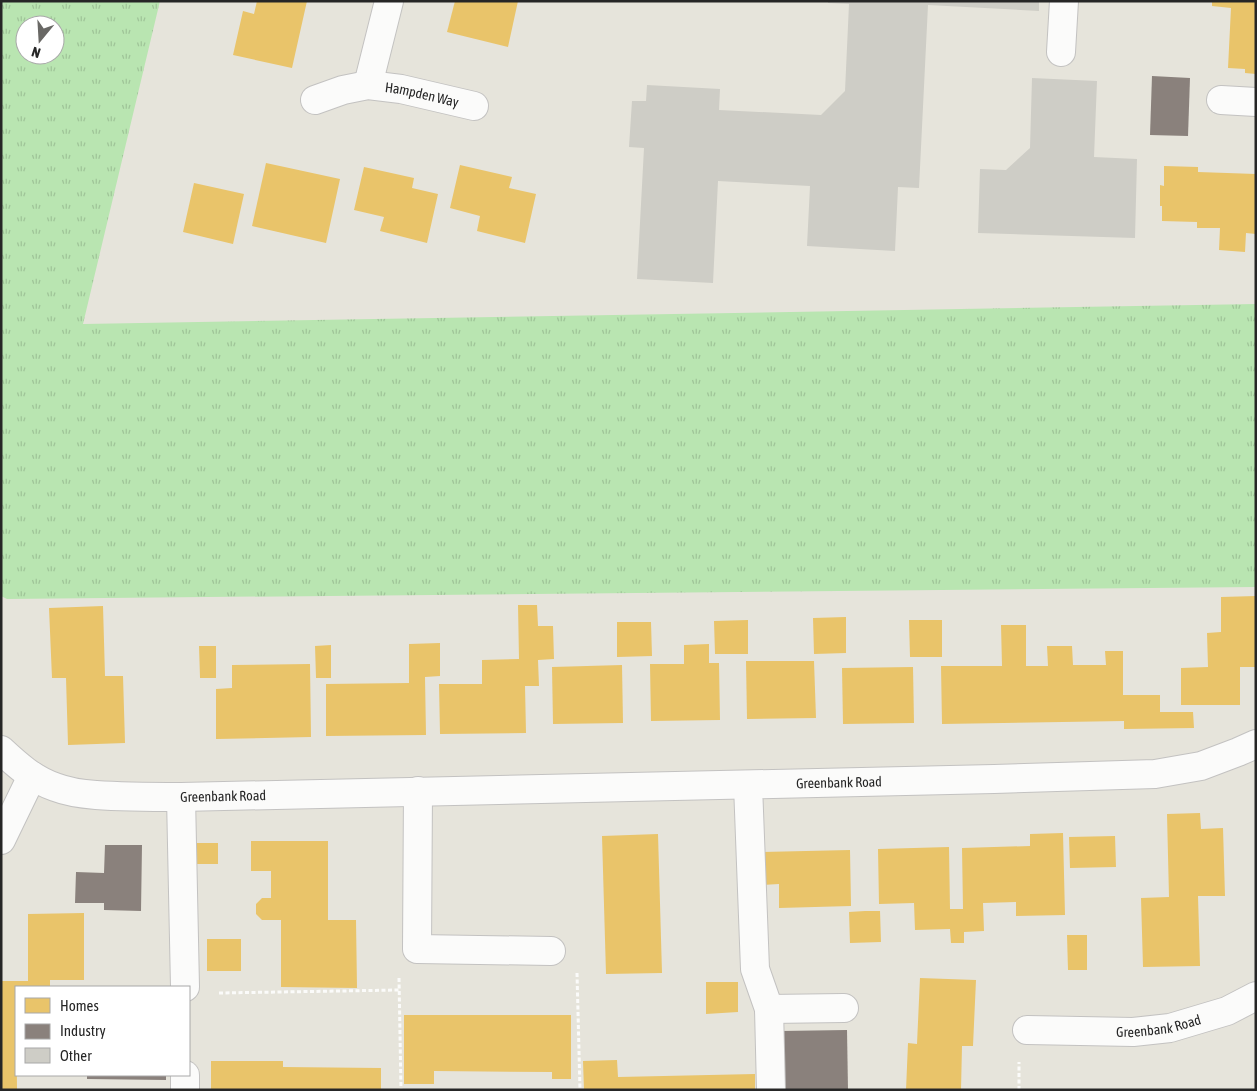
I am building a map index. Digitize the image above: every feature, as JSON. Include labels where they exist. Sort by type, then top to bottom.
[{"type":"street","name":"Hampden Way","points":[[368,85],[389,1]]},
{"type":"street","points":[[1061,52],[1064,1]]},
{"type":"street","name":"Hampden Way","points":[[315,100],[343,90],[368,85],[401,88],[474,106]]},
{"type":"street","points":[[1221,100],[1256,102]]},
{"type":"street","name":"Greenbank Road","points":[[1,750],[32,776],[54,787],[79,793],[114,796],[181,797],[1155,774],[1201,766],[1256,744]]},
{"type":"street","points":[[1,840],[32,776]]},
{"type":"street","points":[[748,785],[755,969],[769,1009],[771,1090]]},
{"type":"street","points":[[418,792],[417,949],[551,951]]},
{"type":"street","points":[[181,797],[185,986]]},
{"type":"street","name":"Greenbank Road","points":[[1027,1030],[1133,1032],[1170,1028],[1227,1011],[1256,996]]},
{"type":"street","points":[[769,1009],[844,1008]]},
{"type":"street","points":[[185,1076],[185,1090]]},
{"type":"path","points":[[401,1090],[398,972],[417,949]]},
{"type":"path","points":[[551,951],[577,973],[580,1090]]},
{"type":"path","points":[[217,993],[399,990]]},
{"type":"green space","points":[[1,1],[160,1],[83,324],[1256,304],[1256,587],[7,599],[1,596]]},
{"type":"building: Homes","points":[[257,1],[307,1],[292,68],[233,55],[243,11],[254,14]]},
{"type":"building: Homes","points":[[455,1],[518,1],[508,47],[447,32]]},
{"type":"building: Homes","points":[[1212,1],[1256,1],[1256,74],[1245,73],[1245,69],[1228,68],[1231,8],[1212,6]]},
{"type":"building: Homes","points":[[266,163],[340,179],[326,243],[252,226]]},
{"type":"building: Homes","points":[[460,165],[512,177],[509,188],[536,194],[525,243],[477,231],[480,216],[450,208]]},
{"type":"building: Homes","points":[[1164,166],[1198,167],[1198,172],[1256,174],[1256,234],[1246,233],[1245,252],[1219,250],[1220,228],[1197,228],[1197,222],[1162,221],[1160,185],[1164,186]]},
{"type":"building: Homes","points":[[364,167],[414,178],[412,188],[438,194],[427,243],[380,231],[384,217],[354,210]]},
{"type":"building: Homes","points":[[194,183],[244,194],[233,244],[183,232]]},
{"type":"building: Homes","points":[[1256,596],[1256,667],[1240,667],[1240,705],[1181,705],[1181,668],[1208,667],[1207,633],[1221,632],[1221,597]]},
{"type":"building: Homes","points":[[518,605],[537,605],[538,626],[553,626],[554,659],[538,660],[539,686],[525,686],[526,733],[440,734],[439,684],[482,684],[482,660],[519,659]]},
{"type":"building: Homes","points":[[103,606],[105,676],[123,676],[125,743],[68,745],[66,678],[52,678],[49,608]]},
{"type":"building: Homes","points":[[846,617],[846,653],[814,654],[813,618]]},
{"type":"building: Homes","points":[[748,620],[748,654],[715,654],[714,621]]},
{"type":"building: Homes","points":[[909,620],[942,620],[942,657],[910,657]]},
{"type":"building: Homes","points":[[617,622],[651,622],[652,656],[617,657]]},
{"type":"building: Homes","points":[[1001,625],[1026,625],[1026,666],[1048,666],[1047,646],[1072,646],[1073,665],[1106,665],[1105,651],[1123,651],[1123,695],[1160,695],[1160,712],[1193,712],[1194,728],[1124,729],[1124,721],[942,724],[941,666],[1002,666]]},
{"type":"building: Homes","points":[[440,643],[440,676],[425,677],[426,735],[326,736],[326,684],[409,683],[409,644]]},
{"type":"building: Homes","points":[[709,644],[709,663],[719,663],[720,720],[651,721],[650,664],[684,664],[684,645]]},
{"type":"building: Homes","points":[[331,645],[331,678],[316,678],[315,646]]},
{"type":"building: Homes","points":[[199,646],[216,646],[216,678],[200,678]]},
{"type":"building: Homes","points":[[746,661],[814,661],[816,718],[747,719]]},
{"type":"building: Homes","points":[[310,664],[311,737],[216,739],[216,689],[232,688],[232,665]]},
{"type":"building: Homes","points":[[622,665],[623,723],[553,724],[552,667]]},
{"type":"building: Homes","points":[[913,667],[914,723],[843,724],[842,668]]},
{"type":"building: Homes","points":[[1200,813],[1201,829],[1223,828],[1225,896],[1198,896],[1200,966],[1143,967],[1141,898],[1169,897],[1167,814]]},
{"type":"building: Homes","points":[[1063,833],[1065,915],[1016,916],[1016,902],[983,903],[984,931],[964,932],[964,943],[951,943],[950,929],[915,930],[914,903],[879,904],[878,849],[949,847],[950,909],[963,909],[962,848],[1030,846],[1030,834]]},
{"type":"building: Homes","points":[[658,834],[662,973],[606,974],[602,836]]},
{"type":"building: Homes","points":[[1115,836],[1116,867],[1070,868],[1069,837]]},
{"type":"building: Homes","points":[[251,841],[328,841],[328,920],[356,920],[357,988],[281,987],[281,920],[262,920],[256,914],[256,904],[262,898],[271,898],[271,871],[251,871]]},
{"type":"building: Homes","points":[[196,843],[218,843],[218,864],[196,864]]},
{"type":"building: Homes","points":[[850,850],[851,906],[779,908],[779,884],[762,885],[761,852]]},
{"type":"building: Homes","points":[[880,911],[881,942],[850,943],[849,912]]},
{"type":"building: Homes","points":[[84,913],[84,980],[50,980],[50,986],[15,986],[15,1076],[17,1076],[17,1090],[1,1090],[1,981],[28,981],[28,914]]},
{"type":"building: Homes","points":[[1067,935],[1087,935],[1087,970],[1068,970]]},
{"type":"building: Homes","points":[[207,939],[241,939],[241,971],[207,971]]},
{"type":"building: Homes","points":[[920,978],[976,980],[973,1046],[962,1046],[961,1090],[906,1090],[908,1043],[917,1044]]},
{"type":"building: Homes","points":[[706,982],[738,982],[738,1012],[706,1014]]},
{"type":"building: Homes","points":[[404,1015],[571,1015],[571,1079],[552,1079],[552,1072],[434,1071],[434,1084],[404,1084]]},
{"type":"building: Homes","points":[[617,1060],[618,1077],[755,1074],[755,1090],[584,1090],[583,1061]]},
{"type":"building: Homes","points":[[211,1061],[283,1061],[283,1067],[381,1068],[381,1090],[211,1090]]},
{"type":"building: Industry","points":[[1152,76],[1190,78],[1188,136],[1150,135]]},
{"type":"building: Industry","points":[[105,845],[142,845],[141,911],[104,910],[104,903],[75,903],[76,872],[104,873]]},
{"type":"building: Industry","points":[[847,1030],[848,1090],[782,1090],[781,1031]]},
{"type":"building: Industry","points":[[87,1076],[166,1076],[166,1080],[87,1079]]},
{"type":"building: Other","points":[[828,1],[1039,1],[1039,11],[928,5],[919,188],[898,187],[895,251],[807,246],[810,186],[718,181],[713,283],[637,279],[644,148],[629,147],[632,101],[646,101],[647,85],[720,89],[719,110],[821,115],[845,91],[849,4],[828,3]]},
{"type":"building: Other","points":[[1032,78],[1097,81],[1094,157],[1137,159],[1135,238],[978,233],[980,169],[1006,170],[1030,148]]}]
